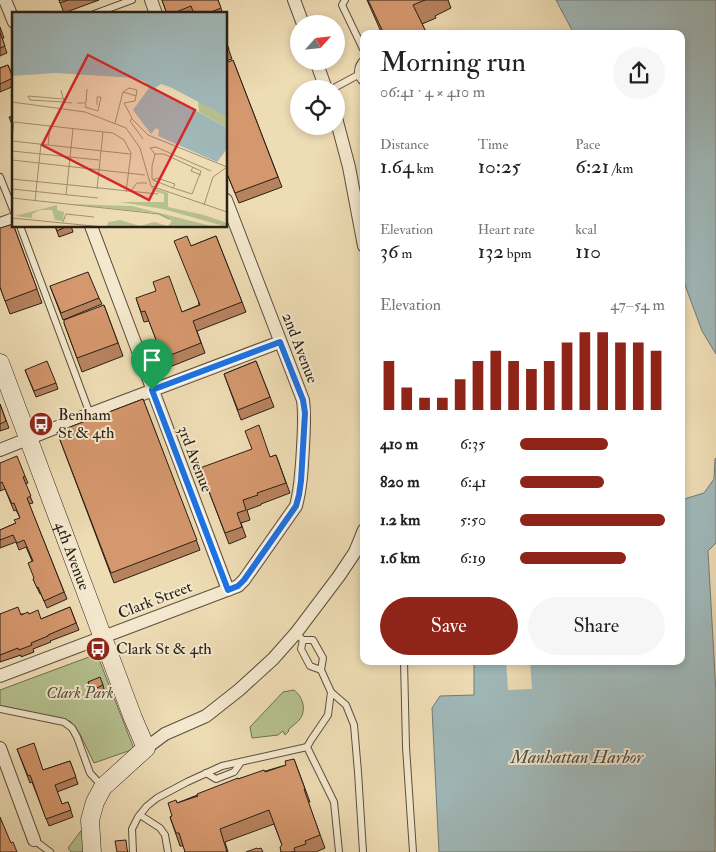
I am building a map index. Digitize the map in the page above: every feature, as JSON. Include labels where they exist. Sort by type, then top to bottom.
[{"type":"street","points":[[5,0],[12,17]]},
{"type":"street","points":[[151,0],[155,12]]},
{"type":"street","points":[[294,0],[300,15]]},
{"type":"street","points":[[341,135],[350,167],[360,223]]},
{"type":"street","name":"2nd Avenue","points":[[228,205],[303,400],[305,413],[301,481],[296,506],[290,514]]},
{"type":"street","points":[[0,224],[12,220]]},
{"type":"street","name":"3rd Avenue","points":[[91,228],[228,590]]},
{"type":"street","points":[[0,450],[280,342]]},
{"type":"street","name":"4th Avenue","points":[[0,364],[146,748]]},
{"type":"street","name":"Clark Street","points":[[0,676],[238,586],[290,514]]},
{"type":"street","points":[[92,852],[90,820],[95,802],[103,787],[146,748],[165,734],[206,716],[239,690],[300,636],[355,552],[360,540]]},
{"type":"street","points":[[0,748],[34,840]]},
{"type":"lane","points":[[99,12],[132,0]]},
{"type":"lane","points":[[335,0],[343,2],[360,42]]},
{"type":"lane","points":[[360,64],[358,67],[358,76],[360,78]]},
{"type":"lane","points":[[345,82],[358,76]]},
{"type":"lane","points":[[0,176],[12,207]]},
{"type":"lane","points":[[21,228],[90,414]]},
{"type":"lane","points":[[321,670],[310,666],[301,649],[300,636],[313,640],[323,658],[321,670],[331,692],[346,705],[354,725],[363,852]]},
{"type":"lane","points":[[404,665],[406,747],[413,852]]},
{"type":"lane","points":[[307,746],[328,715],[331,692]]},
{"type":"lane","points":[[0,709],[64,722],[72,728],[90,773],[103,787]]},
{"type":"lane","points":[[133,852],[132,829],[140,814],[157,798],[222,766],[307,746]]},
{"type":"lane","points":[[307,746],[334,802],[339,852]]},
{"type":"lane","points":[[140,814],[160,828],[165,835],[168,852]]},
{"type":"lane","points":[[34,840],[50,852]]},
{"type":"green space","name":"Clark Park","points":[[97,654],[134,749],[94,763],[80,734],[70,721],[0,706],[0,690]]},
{"type":"green space","points":[[294,690],[301,699],[303,707],[299,720],[285,735],[283,731],[278,735],[252,738],[250,727],[283,692]]},
{"type":"green space","points":[[87,823],[89,852],[71,852],[68,848]]},
{"type":"water","points":[[556,0],[716,0],[716,354],[702,331],[685,285],[685,30],[572,30]]},
{"type":"water","name":"Manhattan Harbor","points":[[715,459],[716,543],[708,551],[716,693],[715,852],[439,852],[432,708],[440,696],[474,695],[474,665],[685,665],[685,499],[704,493],[714,479]]},
{"type":"pier","points":[[506,665],[530,665],[532,689],[508,690]]},
{"type":"building","points":[[162,0],[218,0],[221,8],[211,12],[193,12],[191,6],[176,12],[166,12]]},
{"type":"building","points":[[368,0],[425,0],[413,5],[425,30],[382,30]]},
{"type":"building","points":[[0,33],[5,46],[0,48]]},
{"type":"building","points":[[233,60],[278,177],[235,193],[228,176],[228,62]]},
{"type":"building","points":[[8,65],[12,78],[0,84],[0,68]]},
{"type":"building","points":[[12,224],[12,228],[14,228],[37,289],[5,301],[0,287],[0,228]]},
{"type":"building","points":[[187,236],[191,246],[216,236],[242,302],[193,321],[201,343],[163,358],[145,311],[141,312],[136,298],[156,291],[153,282],[169,276],[182,312],[200,305],[174,241]]},
{"type":"building","points":[[88,272],[99,298],[61,313],[50,286]]},
{"type":"building","points":[[104,305],[118,343],[77,358],[64,320]]},
{"type":"building","points":[[47,361],[56,383],[34,391],[25,370]]},
{"type":"building","points":[[256,361],[270,397],[238,410],[224,374]]},
{"type":"building","points":[[143,399],[197,540],[111,573],[57,432]]},
{"type":"building","points":[[0,404],[6,421],[0,424]]},
{"type":"building","points":[[259,425],[270,457],[276,455],[286,483],[243,500],[246,510],[237,513],[242,527],[225,533],[200,468],[252,449],[245,431]]},
{"type":"building","points":[[17,456],[31,496],[27,498],[64,592],[44,601],[33,579],[28,563],[33,561],[24,540],[17,543],[13,535],[0,540],[0,530],[16,523],[14,520],[20,518],[2,482],[0,483],[0,463]]},
{"type":"building","points":[[18,607],[21,615],[38,610],[41,619],[70,607],[76,623],[31,643],[32,645],[0,655],[0,614]]},
{"type":"building","points":[[100,677],[103,685],[92,690],[88,682]]},
{"type":"building","points":[[34,743],[43,770],[70,761],[76,777],[55,785],[62,804],[68,802],[71,810],[46,819],[30,775],[28,776],[17,749]]},
{"type":"building","points":[[294,759],[320,835],[305,841],[306,844],[294,848],[295,851],[281,852],[280,847],[282,845],[269,810],[220,829],[227,852],[185,852],[179,833],[176,833],[170,817],[172,816],[168,803],[176,800],[177,803],[198,796],[197,794],[238,778],[286,765],[285,761]]},
{"type":"building","points":[[0,817],[11,843],[13,842],[17,852],[0,852]]},
{"type":"building","points":[[126,840],[128,852],[117,852],[115,841]]},
{"type":"building","points":[[261,848],[263,852],[246,852]]},
{"type":"place","name":"Benham St & 4th","points":[[41,424]]},
{"type":"place","name":"Clark St & 4th","points":[[98,649]]},
{"type":"route","points":[[280,342],[303,400],[305,413],[299,495],[296,506],[238,586],[228,590],[152,390],[280,342]]}]
